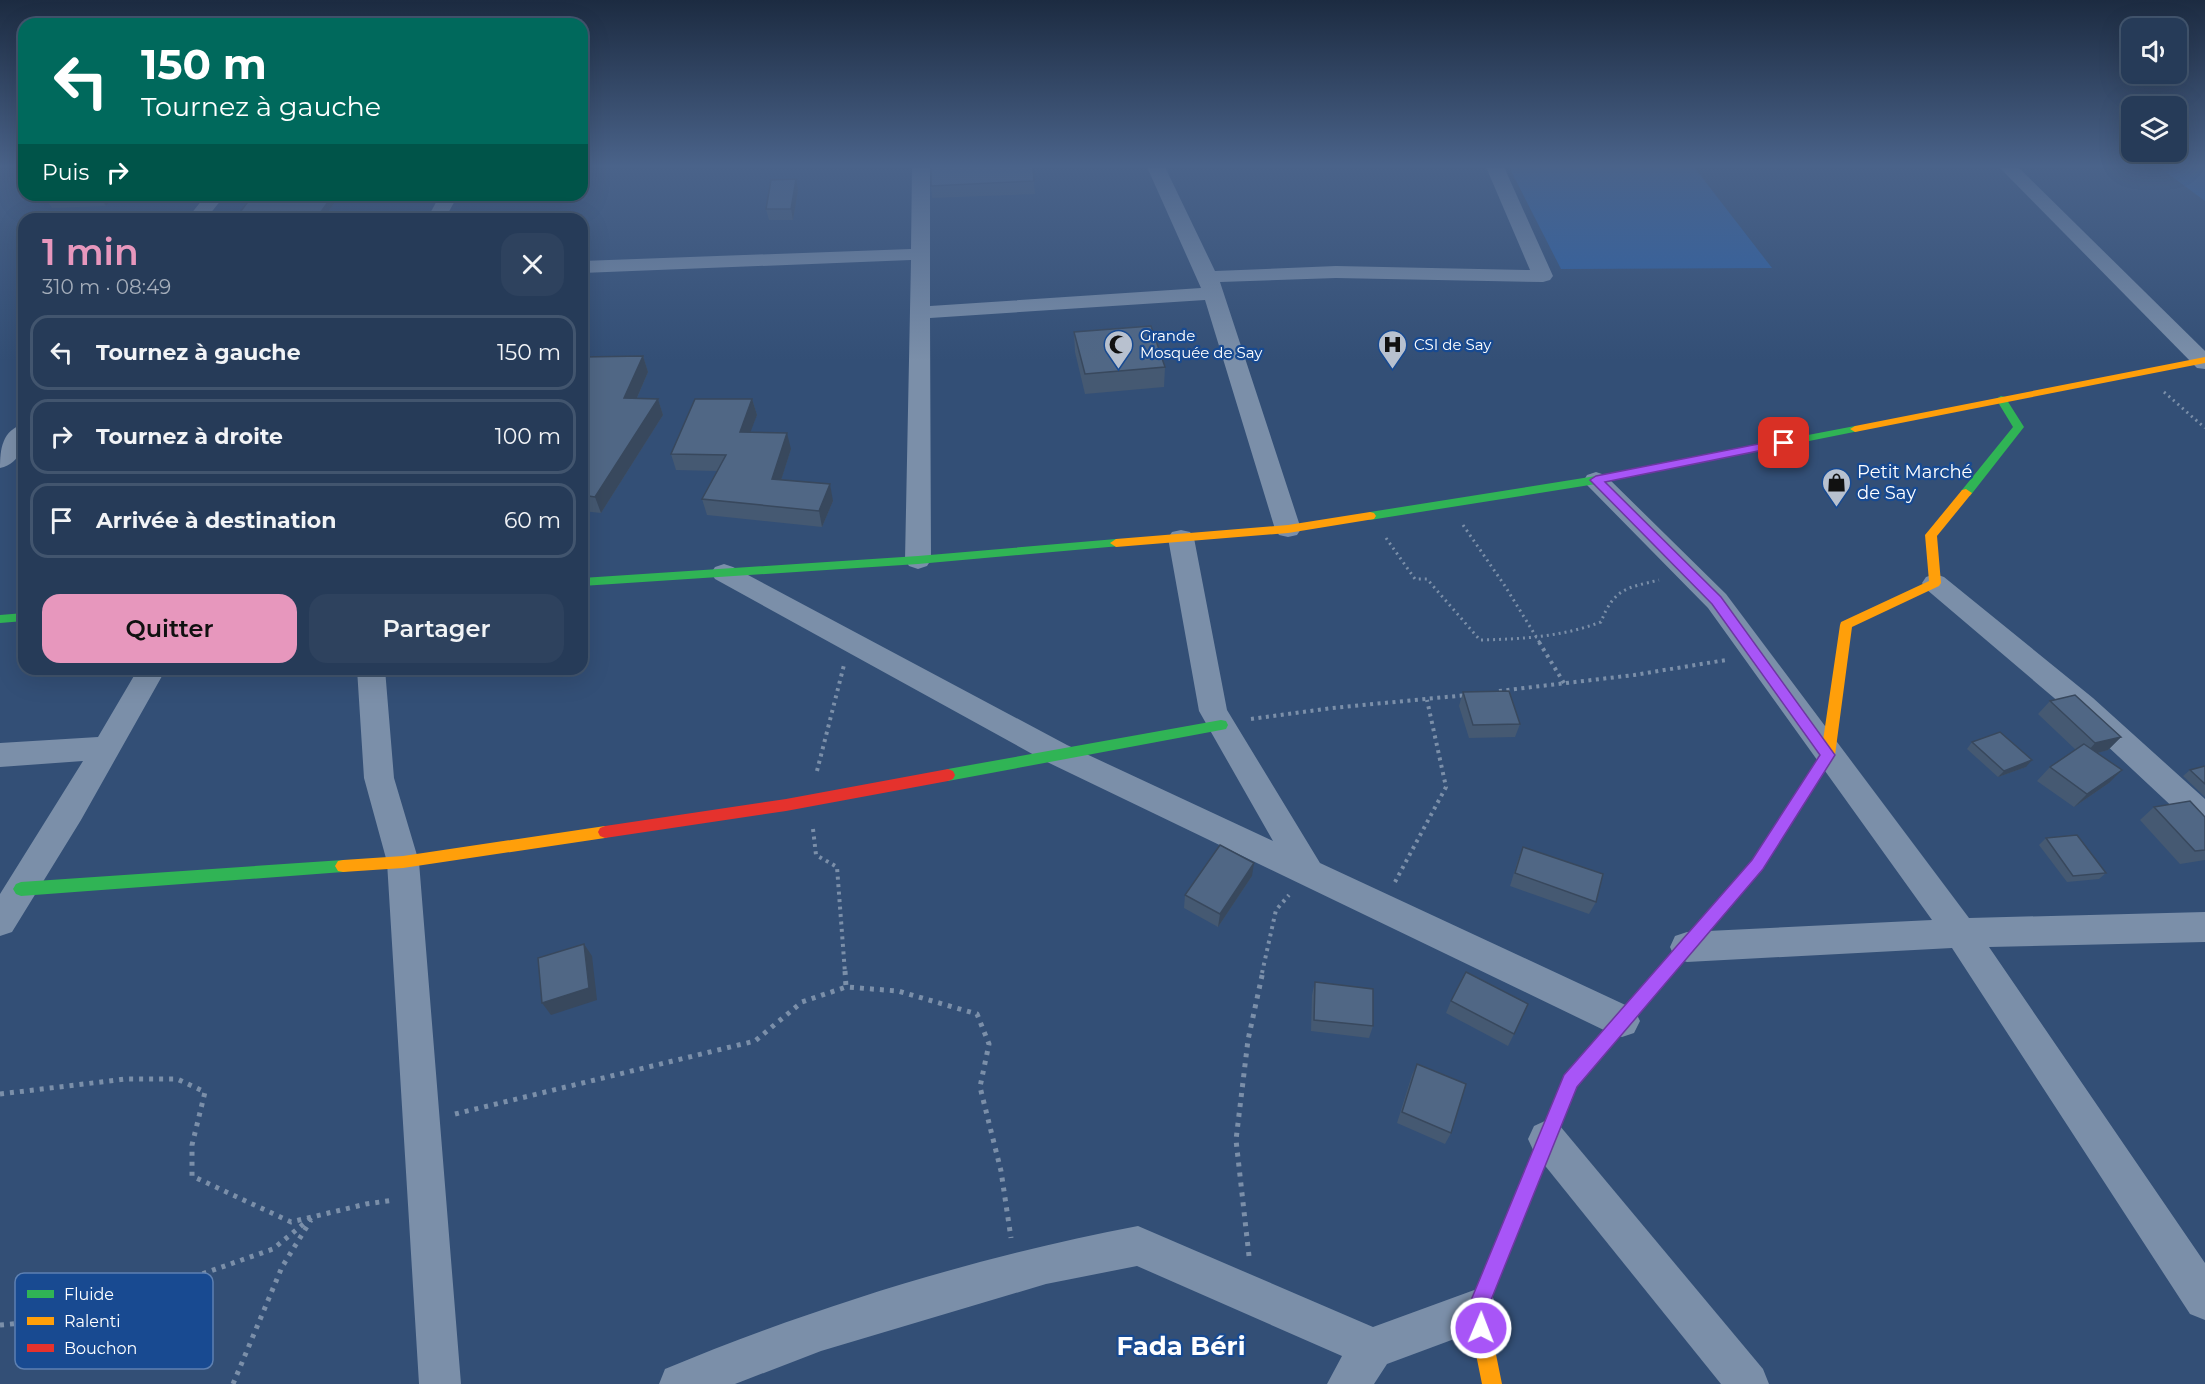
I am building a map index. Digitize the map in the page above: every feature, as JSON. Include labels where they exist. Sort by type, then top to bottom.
[{"type":"street","points":[[918,560],[920,232]]},
{"type":"street","points":[[1186,232],[1210,285],[1288,529]]},
{"type":"street","points":[[920,313],[1336,272],[1543,276],[1523,232]]},
{"type":"street","points":[[2073,232],[2204,361]]},
{"type":"street","points":[[588,267],[920,254]]},
{"type":"street","points":[[588,582],[918,560],[1288,529],[1596,480],[2204,361]]},
{"type":"street","points":[[2001,399],[2019,427],[1931,535],[1935,584],[2083,706],[2205,818]]},
{"type":"street","points":[[0,461],[18,438]]},
{"type":"street","points":[[1596,480],[1717,601],[1961,933],[2205,1299]]},
{"type":"street","points":[[1181,538],[1214,711],[1308,872]]},
{"type":"street","points":[[724,573],[1056,753],[1622,1021]]},
{"type":"street","points":[[1492,1384],[1477,1310],[1570,1081],[1758,865],[1828,755],[1846,625],[1935,584]]},
{"type":"street","points":[[0,619],[18,618]]},
{"type":"street","points":[[0,922],[107,748],[149,675]]},
{"type":"street","points":[[371,675],[379,778],[403,862],[441,1384]]},
{"type":"street","points":[[21,889],[403,862],[810,800],[1221,724]]},
{"type":"street","points":[[0,755],[107,748]]},
{"type":"street","points":[[1687,947],[1961,933],[2205,927]]},
{"type":"street","points":[[1547,1139],[1748,1384]]},
{"type":"street","points":[[680,1384],[820,1330],[1046,1264],[1138,1246],[1373,1348]]},
{"type":"street","points":[[1348,1384],[1373,1348],[1477,1310]]},
{"type":"path","points":[[2141,372],[2205,428]]},
{"type":"path","points":[[1448,504],[1505,586],[1564,683]]},
{"type":"path","points":[[1370,516],[1415,579],[1427,579],[1480,640],[1538,639],[1576,633],[1601,622],[1608,604],[1626,588],[1649,580],[1693,577]]},
{"type":"path","points":[[846,987],[837,867],[816,855],[810,800],[850,641]]},
{"type":"path","points":[[1489,693],[1756,655]]},
{"type":"path","points":[[1221,724],[1297,711],[1478,694]]},
{"type":"path","points":[[1381,906],[1446,787],[1427,700]]},
{"type":"path","points":[[1253,1296],[1236,1140],[1248,1040],[1276,910],[1308,872]]},
{"type":"path","points":[[421,1122],[755,1041],[802,1002],[846,987],[898,992],[977,1014],[989,1044],[980,1087],[1001,1171],[1017,1273]]},
{"type":"path","points":[[0,1094],[126,1079],[177,1079],[205,1092],[192,1145],[192,1176],[291,1222],[366,1204],[427,1196]]},
{"type":"path","points":[[206,1273],[273,1250],[313,1216]]},
{"type":"path","points":[[233,1384],[282,1266],[313,1216]]},
{"type":"path","points":[[0,1325],[15,1324]]},
{"type":"shaded area","points":[[1542,232],[1744,232],[1772,268],[1561,269]]},
{"type":"building","points":[[1151,326],[1165,367],[1085,374],[1074,332]]},
{"type":"building","points":[[643,356],[624,398],[658,399],[595,497],[588,496],[588,357]]},
{"type":"building","points":[[695,399],[752,399],[740,432],[787,433],[772,479],[830,484],[819,511],[702,499],[726,455],[671,454]]},
{"type":"building","points":[[1509,691],[1520,724],[1473,725],[1463,692]]},
{"type":"building","points":[[2075,695],[2121,737],[2095,743],[2050,701]]},
{"type":"building","points":[[2000,732],[2032,760],[2004,771],[1972,742]]},
{"type":"building","points":[[2084,744],[2122,770],[2087,794],[2050,767]]},
{"type":"building","points":[[2205,766],[2205,784],[2190,770]]},
{"type":"building","points":[[2190,801],[2205,817],[2205,850],[2195,851],[2154,807]]},
{"type":"building","points":[[2077,835],[2106,873],[2073,876],[2046,838]]},
{"type":"building","points":[[1220,845],[1254,863],[1220,914],[1185,895]]},
{"type":"building","points":[[1523,847],[1603,874],[1596,902],[1515,873]]},
{"type":"building","points":[[584,944],[589,988],[542,1003],[538,958]]},
{"type":"building","points":[[1466,972],[1528,1004],[1514,1034],[1451,1001]]},
{"type":"building","points":[[1315,982],[1373,989],[1373,1026],[1314,1020]]},
{"type":"building","points":[[1417,1064],[1466,1084],[1451,1133],[1402,1112]]},
{"type":"traffic: fast","points":[[1966,493],[2019,427],[2001,399]]},
{"type":"traffic: fast","points":[[1370,516],[1596,480],[1855,429]]},
{"type":"traffic: fast","points":[[588,582],[918,560],[1116,543]]},
{"type":"traffic: fast","points":[[0,619],[18,618]]},
{"type":"traffic: fast","points":[[948,775],[1221,725]]},
{"type":"traffic: fast","points":[[1577,1073],[1758,865],[1806,789]]},
{"type":"traffic: fast","points":[[21,889],[343,866]]},
{"type":"traffic: slow","points":[[1855,429],[2205,360]]},
{"type":"traffic: slow","points":[[1806,789],[1828,755],[1846,625],[1935,583],[1931,535],[1966,493]]},
{"type":"traffic: slow","points":[[1116,543],[1288,529],[1370,516]]},
{"type":"traffic: slow","points":[[343,866],[403,862],[605,832]]},
{"type":"traffic: slow","points":[[1492,1384],[1477,1310],[1570,1081],[1577,1073]]},
{"type":"traffic: jam","points":[[605,832],[786,805],[948,775]]},
{"type":"place","name":"Grande Mosquée de Say","points":[[1119,370]]},
{"type":"place","name":"CSI de Say","points":[[1393,370]]},
{"type":"place","name":"Petit Marché de Say","points":[[1836,508]]},
{"type":"district","name":"Fada Béri","points":[[1181,1346]]},
{"type":"route","points":[[1481,1328],[1477,1310],[1570,1081],[1758,865],[1828,755],[1717,601],[1596,480],[1784,443]]}]
